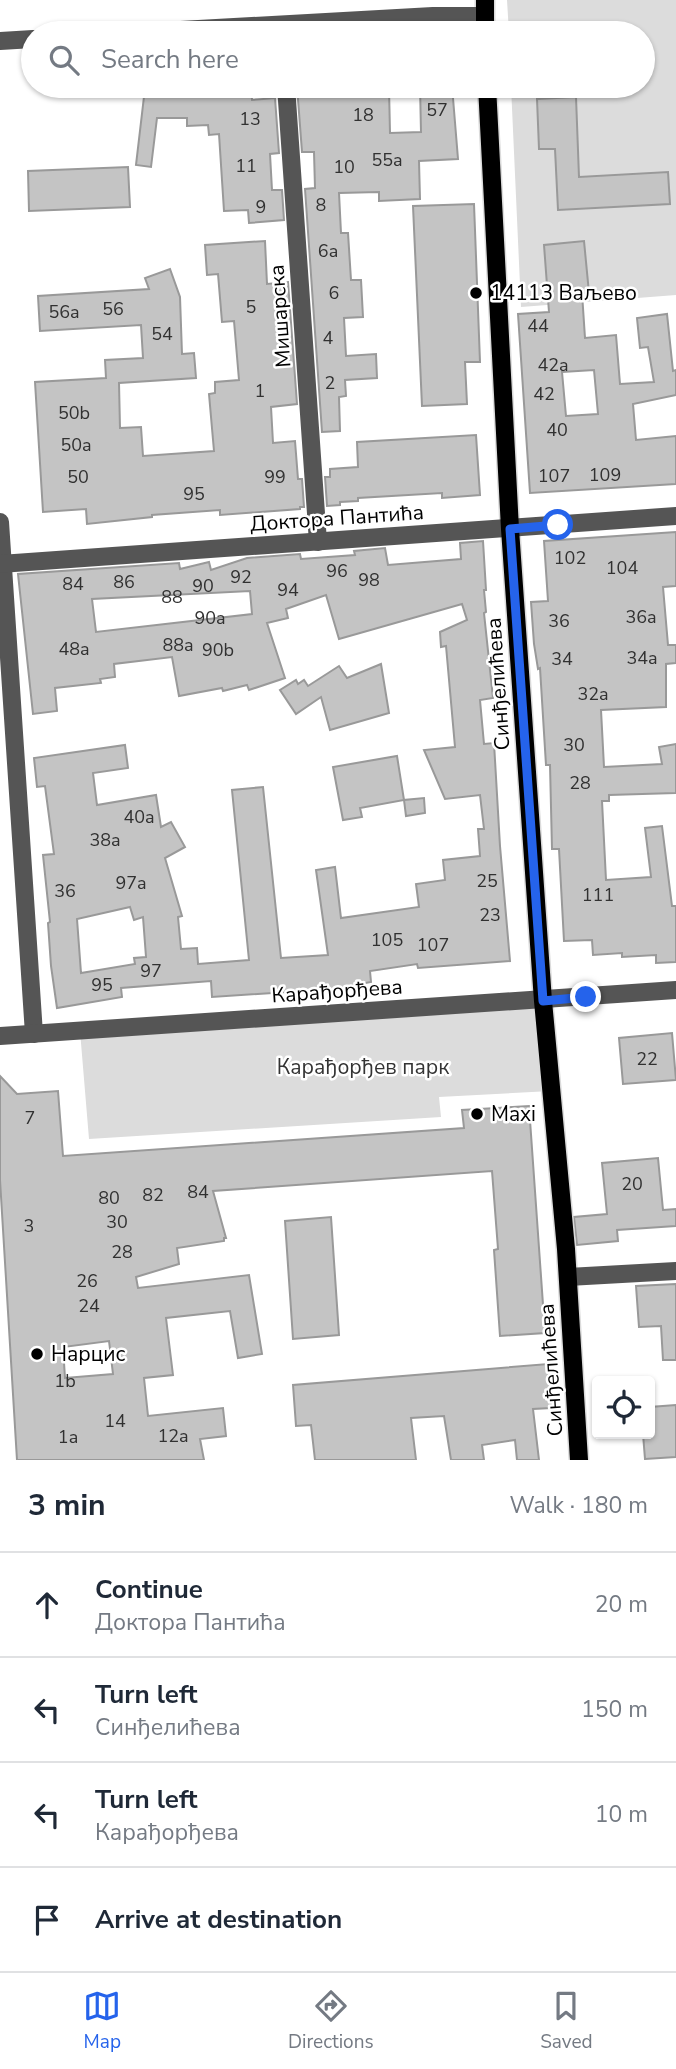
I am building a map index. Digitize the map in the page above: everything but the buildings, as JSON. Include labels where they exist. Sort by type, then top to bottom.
[{"type":"main road","name":"Синђелићева","points":[[488,98],[510,529],[543,1001],[568,1277],[579,1460]]},
{"type":"street","points":[[377,21],[482,12]]},
{"type":"street","points":[[0,41],[21,40]]},
{"type":"street","name":"Мишарска","points":[[287,98],[318,542]]},
{"type":"street","name":"Доктора Пантића","points":[[1,564],[676,516]]},
{"type":"street","points":[[0,522],[34,1034]]},
{"type":"street","name":"Карађорђева","points":[[0,1037],[676,990]]},
{"type":"street","name":"Синђелићева","points":[[568,1277],[676,1271]]},
{"type":"green space","points":[[507,0],[676,0],[676,295],[521,307],[512,98],[655,98],[655,21],[508,21]]},
{"type":"green space","name":"Карађорђев парк","points":[[543,1001],[551,1091],[439,1097],[441,1117],[89,1139],[80,1031]]},
{"type":"place","name":"14113 Ваљево","points":[[476,293]]},
{"type":"place","name":"Maxi","points":[[477,1114]]},
{"type":"place","name":"Нарцис","points":[[37,1354]]},
{"type":"route","points":[[558,525],[510,529],[543,1001],[586,997]]}]
